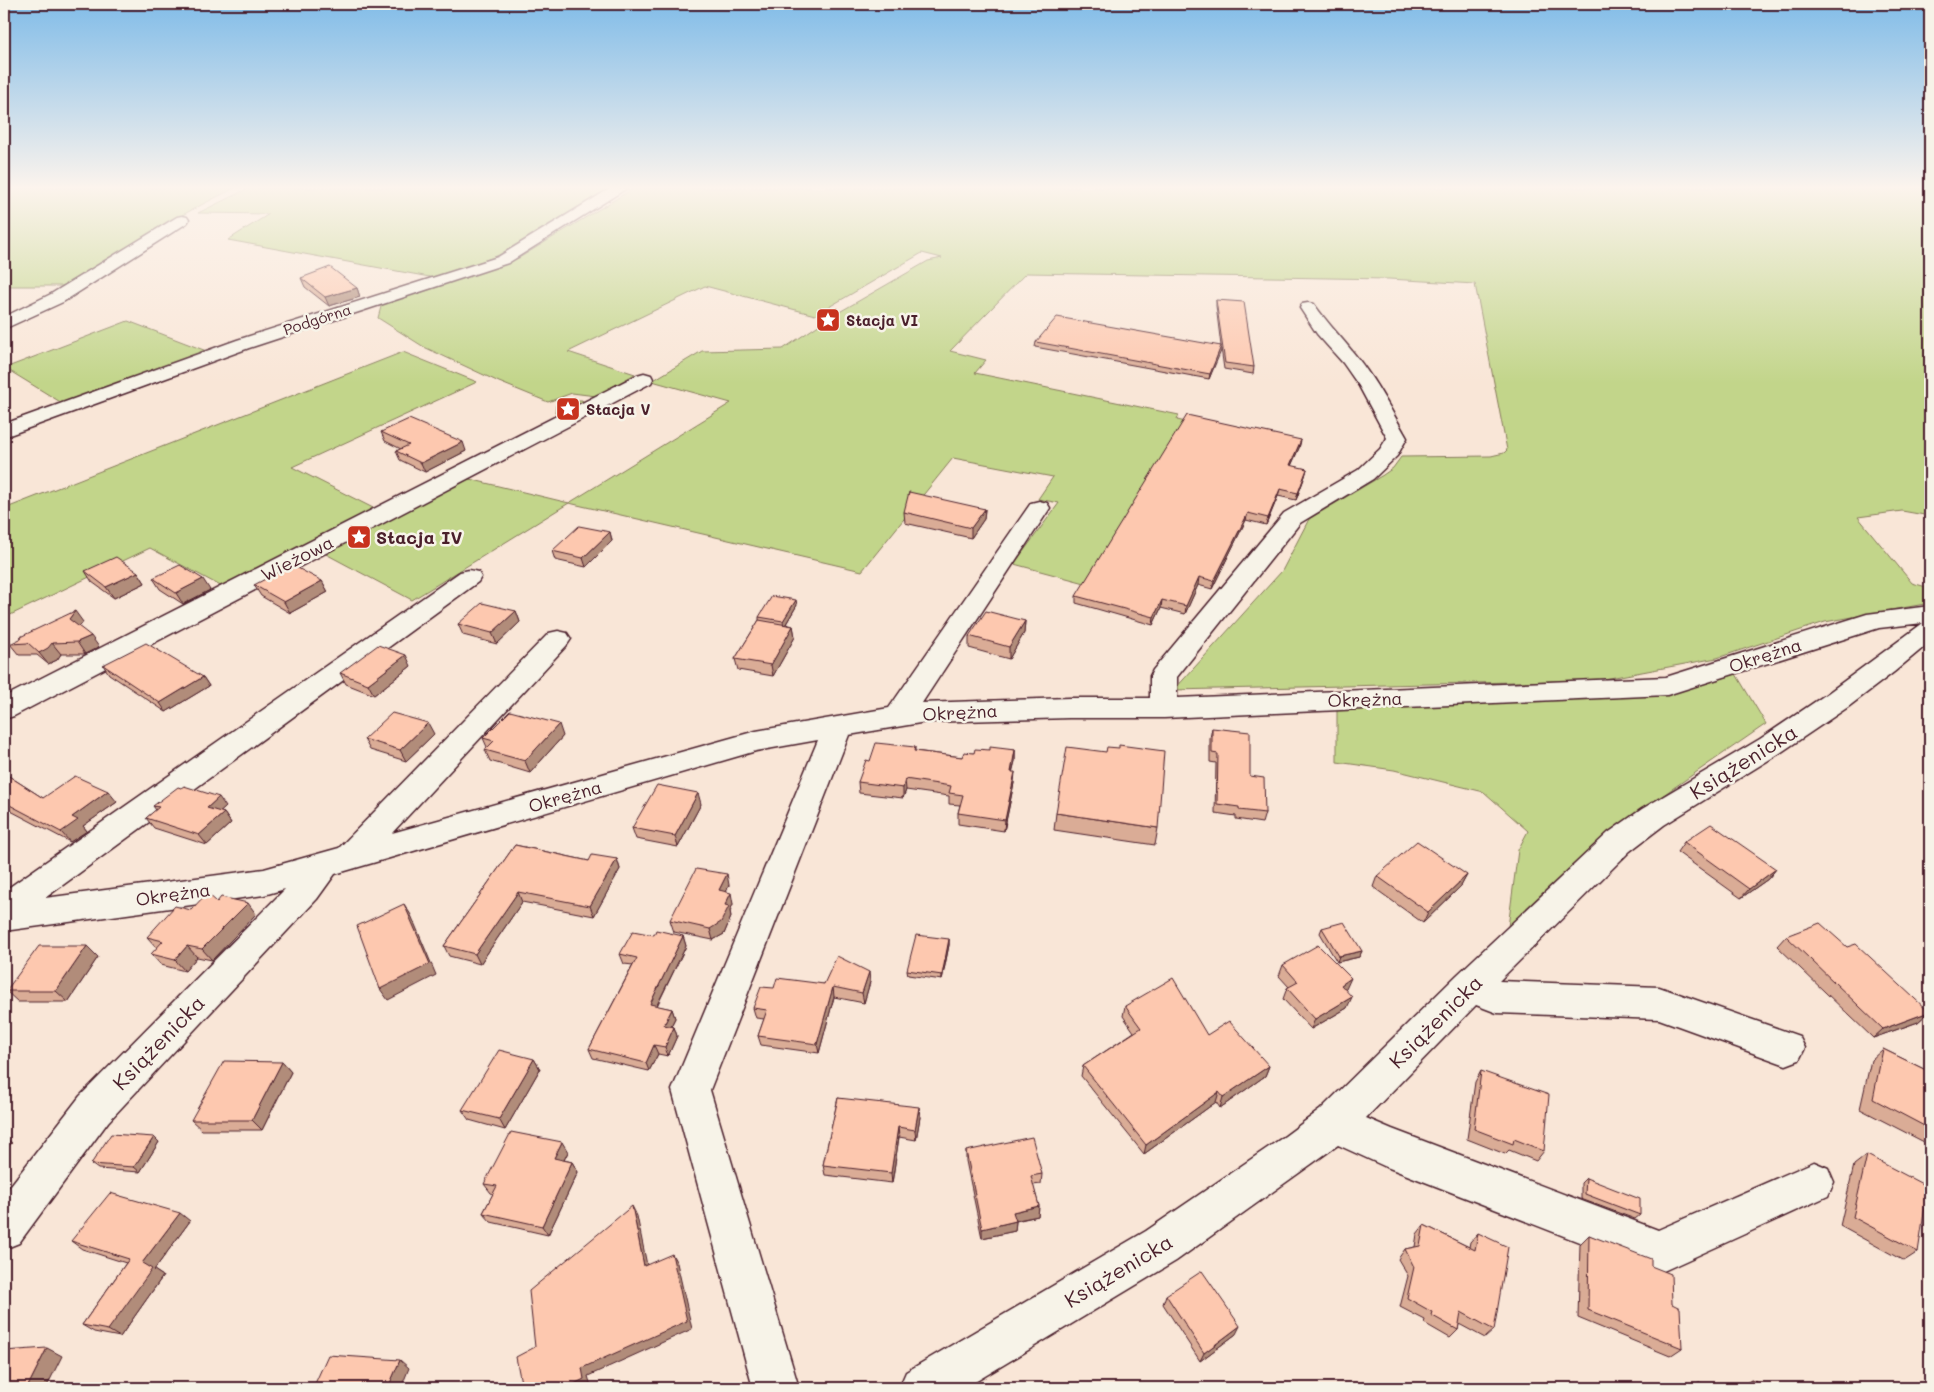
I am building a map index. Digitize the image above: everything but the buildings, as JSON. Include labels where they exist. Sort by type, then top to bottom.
[{"type":"street","points":[[4,324],[57,298],[129,253]]},
{"type":"street","name":"Podgórna","points":[[4,431],[233,347],[503,260],[514,253]]},
{"type":"street","points":[[1164,708],[1162,676],[1292,518],[1308,506],[1371,471],[1392,451],[1398,438],[1350,359],[1323,330],[1308,308]]},
{"type":"street","name":"Wieżowa","points":[[4,709],[644,379]]},
{"type":"street","points":[[898,717],[1039,508]]},
{"type":"street","points":[[4,909],[469,577]]},
{"type":"street","name":"Okrężna","points":[[4,917],[264,882],[756,741],[898,717],[936,712],[1069,708],[1164,708],[1667,686],[1876,620],[1918,625]]},
{"type":"street","name":"Książenicka","points":[[922,1388],[1161,1246],[1299,1150],[1334,1123],[1470,986],[1619,842],[1653,817],[1770,746],[1861,683],[1918,625]]},
{"type":"street","name":"Książenicka","points":[[4,1228],[94,1108],[305,890],[337,861],[558,639]]},
{"type":"street","points":[[776,1388],[691,1090],[838,727]]},
{"type":"street","points":[[1470,986],[1498,997],[1659,1003],[1786,1048]]},
{"type":"street","points":[[1334,1123],[1384,1146],[1659,1252],[1814,1182]]},
{"type":"green space","points":[[4,253],[121,253],[76,286],[4,286]]},
{"type":"green space","points":[[299,253],[502,253],[435,278]]},
{"type":"green space","points":[[527,253],[1930,253],[1930,516],[1902,511],[1858,517],[1912,583],[1930,588],[1930,603],[1825,622],[1717,658],[1599,680],[1174,690],[1282,571],[1309,519],[1383,475],[1393,468],[1401,457],[1491,456],[1504,453],[1507,450],[1475,284],[1389,279],[1026,273],[950,351],[986,360],[975,373],[1179,415],[1177,420],[1186,422],[1085,583],[1014,564],[1059,503],[1038,499],[1053,477],[953,458],[862,571],[569,503],[731,403],[652,381],[702,351],[783,349],[829,318],[928,261],[942,258],[922,253],[815,315],[705,286],[568,352],[635,374],[596,396],[572,393],[548,402],[499,382],[424,347],[378,318],[382,303],[519,258]]},
{"type":"green space","points":[[128,321],[209,352],[98,393],[62,403],[5,368]]},
{"type":"green space","points":[[403,352],[477,382],[292,467],[381,512],[228,590],[150,548],[4,618],[4,509]]},
{"type":"green space","points":[[582,400],[586,405],[558,415],[555,412],[556,405]]},
{"type":"green space","points":[[465,478],[569,503],[412,600],[324,553]]},
{"type":"green space","points":[[1736,674],[1766,724],[1659,798],[1507,935],[1518,850],[1528,831],[1484,792],[1394,770],[1337,762],[1337,705],[1668,695]]},
{"type":"place","name":"Stacja VI","points":[[828,320]]},
{"type":"place","name":"Stacja V","points":[[568,409]]},
{"type":"place","name":"Stacja IV","points":[[359,537]]}]
